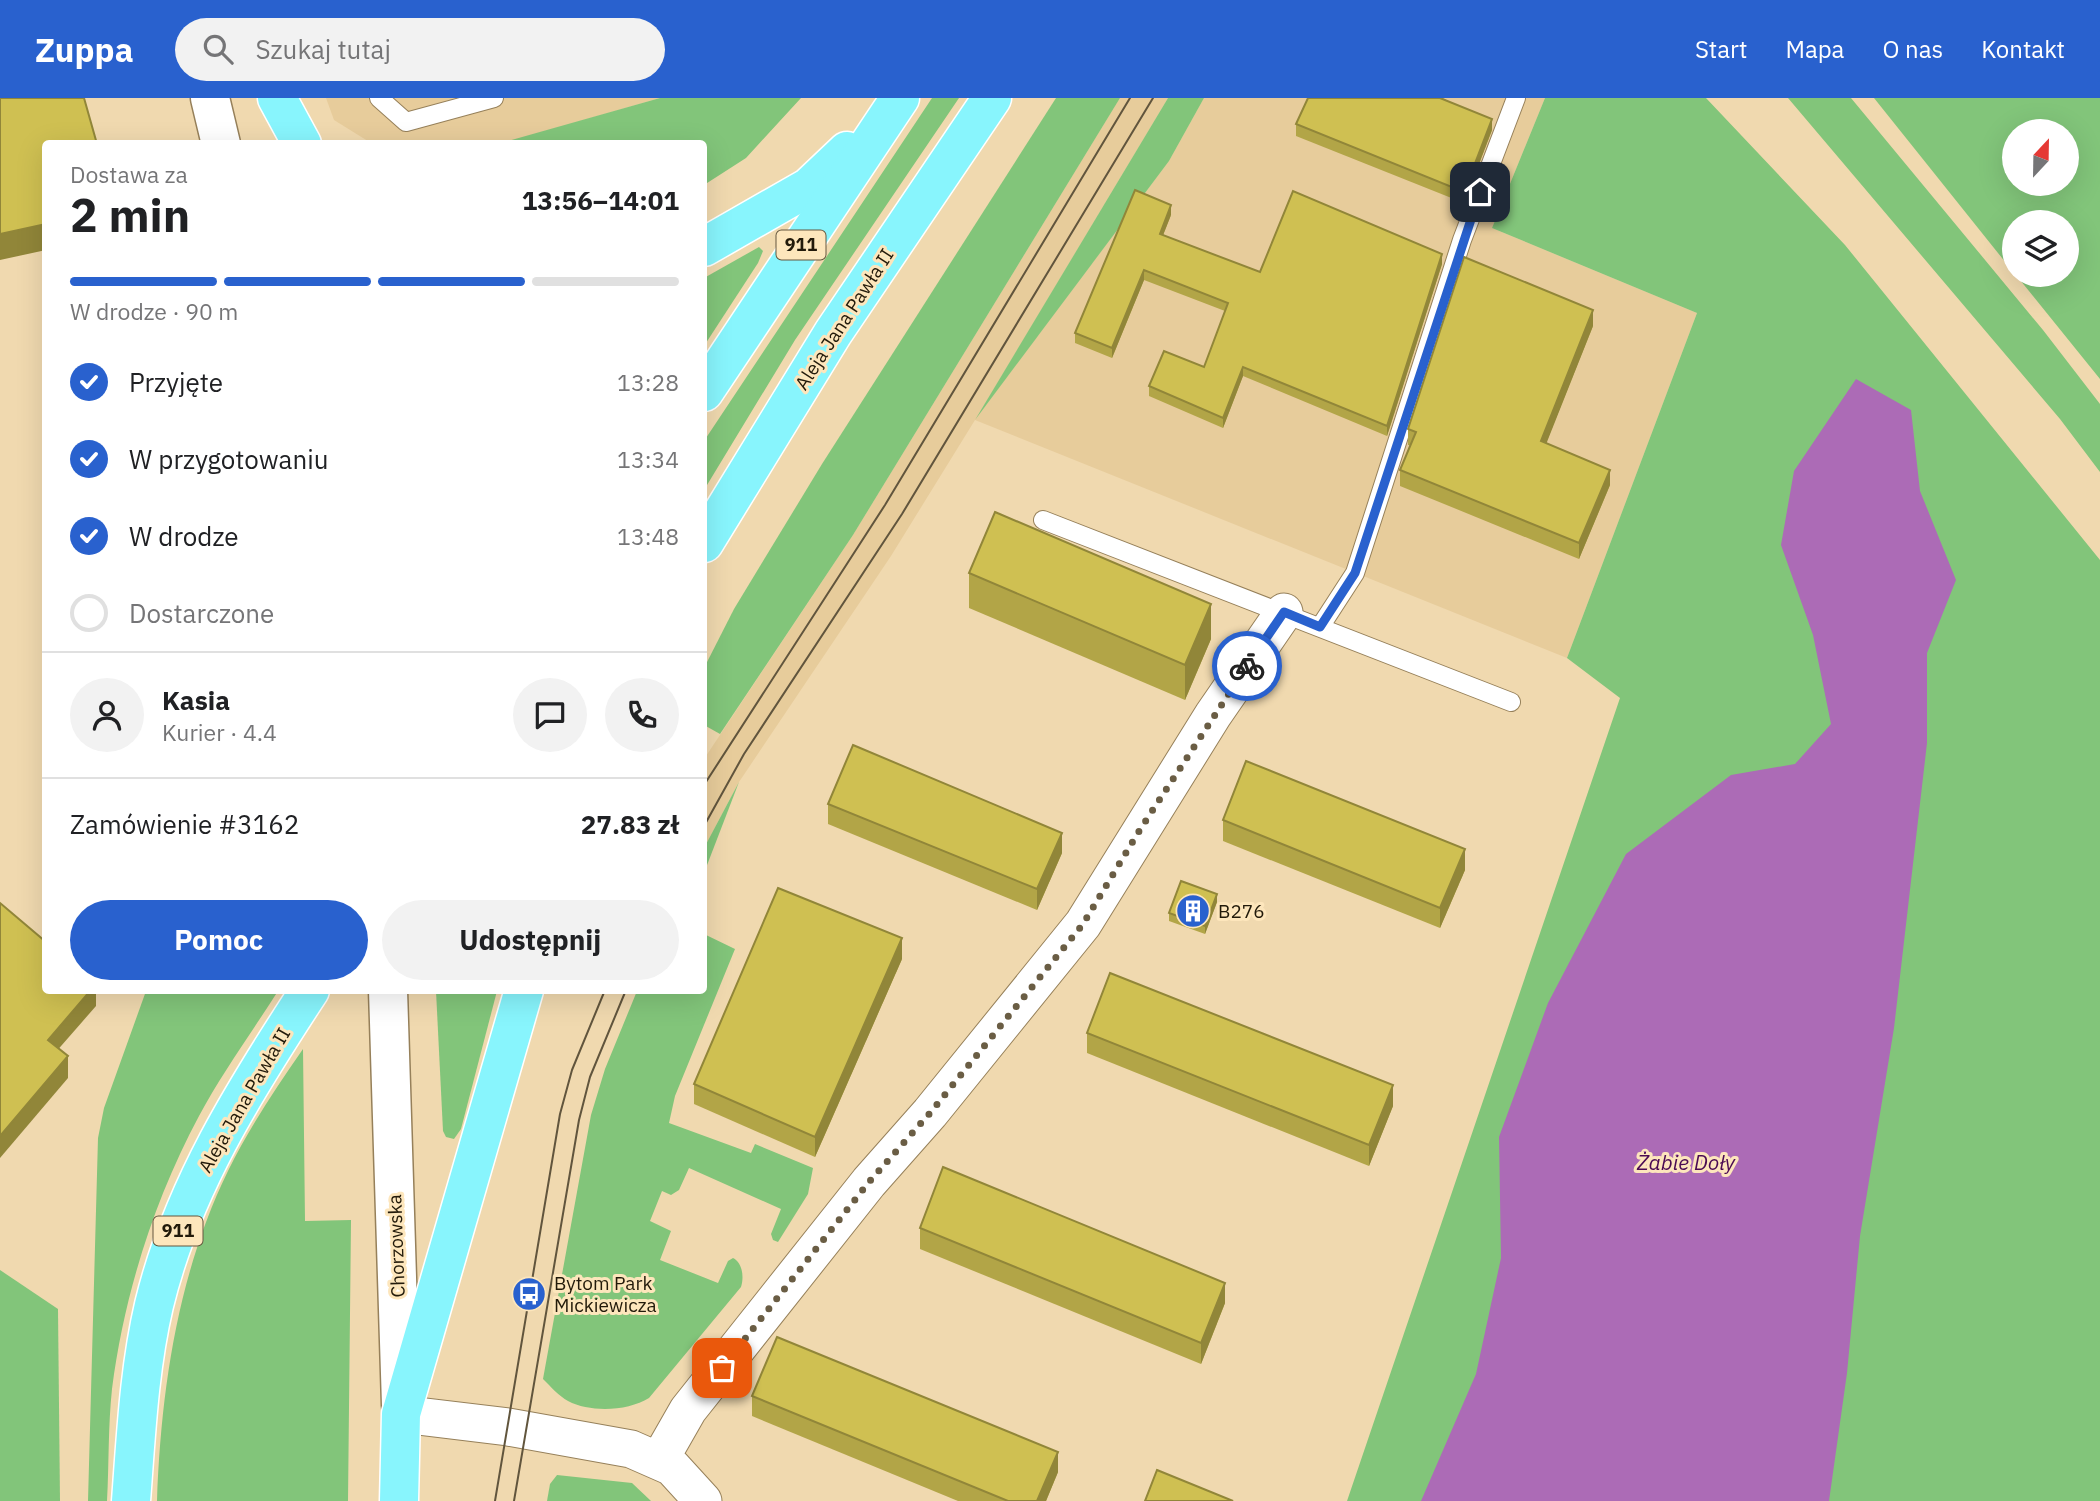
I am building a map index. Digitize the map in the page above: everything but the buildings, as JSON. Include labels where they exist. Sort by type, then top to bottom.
[{"type":"main road","points":[[210,98],[220,140]]},
{"type":"main road","points":[[277,98],[300,140]]},
{"type":"main road","name":"Aleja Jana Pawła II","points":[[707,538],[833,333],[992,98]]},
{"type":"main road","points":[[707,245],[809,187],[896,103]]},
{"type":"main road","name":"911","points":[[707,387],[896,103]]},
{"type":"main road","name":"Aleja Jana Pawła II","points":[[131,1501],[142,1371],[155,1305],[174,1242],[199,1178],[225,1127],[308,994]]},
{"type":"main road","name":"Chorzowska","points":[[388,994],[401,1414],[400,1501]]},
{"type":"main road","points":[[401,1414],[523,994]]},
{"type":"street","points":[[660,1459],[688,1410],[869,1182],[930,1113],[1083,924],[1213,715],[1284,612]]},
{"type":"street","points":[[401,1414],[611,1444],[660,1459],[686,1480],[703,1501]]},
{"type":"lane","points":[[379,98],[405,122],[494,98]]},
{"type":"lane","points":[[1320,627],[1355,573],[1462,240],[1516,98]]},
{"type":"lane","points":[[1043,520],[1511,702]]},
{"type":"shaded area","points":[[326,98],[660,98],[515,140],[366,140],[334,120]]},
{"type":"shaded area","points":[[1120,98],[1168,98],[981,411],[1169,161],[1204,98],[1545,98],[1492,228],[1697,313],[1567,658],[975,420],[891,556],[739,782],[707,842],[707,754],[853,535]]},
{"type":"green space","points":[[660,98],[801,98],[746,158],[707,183],[707,140],[512,140]]},
{"type":"green space","points":[[932,98],[959,98],[795,340],[707,485],[707,436]]},
{"type":"green space","points":[[1056,98],[1120,98],[853,535],[720,734],[707,727],[707,662],[734,609],[822,464]]},
{"type":"green space","points":[[1168,98],[1204,98],[1169,161],[975,420]]},
{"type":"green space","points":[[1545,98],[1706,98],[1845,245],[2100,560],[2100,1501],[1347,1501],[1620,698],[1567,658],[1697,313],[1492,228]]},
{"type":"green space","points":[[1788,98],[1851,98],[2002,280],[2002,287],[2007,287],[2043,330],[2100,404],[2100,472],[2060,419]]},
{"type":"green space","points":[[1874,98],[2100,98],[2100,379],[2026,287],[2079,287],[2079,210],[2002,210],[2002,258]]},
{"type":"green space","points":[[759,247],[763,251],[707,341],[707,276]]},
{"type":"green space","points":[[739,782],[707,865],[707,842]]},
{"type":"green space","points":[[707,935],[735,949],[675,1096],[669,1123],[751,1153],[755,1144],[813,1168],[808,1194],[778,1242],[773,1240],[771,1234],[781,1209],[689,1168],[679,1190],[671,1195],[662,1191],[650,1221],[671,1231],[660,1260],[718,1283],[728,1261],[733,1258],[742,1271],[741,1287],[649,1398],[631,1406],[598,1409],[568,1401],[543,1379],[591,1115],[605,1069],[636,994],[707,994]]},
{"type":"green space","points":[[145,994],[276,994],[199,1116],[155,1215],[133,1283],[117,1354],[111,1403],[107,1501],[88,1501],[98,1138],[104,1108]]},
{"type":"green space","points":[[436,994],[496,994],[461,1129],[454,1139],[446,1137],[443,1131]]},
{"type":"green space","points":[[303,1049],[305,1221],[351,1220],[348,1501],[157,1501],[168,1374],[175,1332],[196,1250],[236,1155],[263,1108]]},
{"type":"green space","points":[[0,1270],[58,1309],[60,1501],[0,1501]]},
{"type":"green space","points":[[557,1475],[632,1483],[651,1501],[547,1501],[550,1484]]},
{"type":"water","name":"Żabie Doły","points":[[1856,379],[1911,410],[1920,491],[1956,580],[1927,653],[1927,743],[1894,1028],[1860,1236],[1847,1373],[1829,1501],[1421,1501],[1476,1374],[1501,1258],[1499,1137],[1548,1003],[1626,854],[1731,775],[1795,764],[1831,724],[1813,635],[1781,545],[1794,471]]},
{"type":"tram line","points":[[707,780],[885,505],[1130,98]]},
{"type":"tram line","points":[[707,821],[744,754],[902,514],[1153,98]]},
{"type":"tram line","points":[[495,1501],[560,1114],[572,1070],[603,994]]},
{"type":"tram line","points":[[514,1501],[579,1120],[590,1077],[624,994]]},
{"type":"way so far","points":[[722,1368],[869,1182],[930,1113],[1083,924],[1141,828],[1247,666]]},
{"type":"place","name":"B276","points":[[1193,911]]},
{"type":"place","name":"Bytom Park Mickiewicza","points":[[529,1294]]},
{"type":"route","points":[[1247,666],[1284,612],[1320,627],[1355,573],[1462,240],[1480,192]]}]
